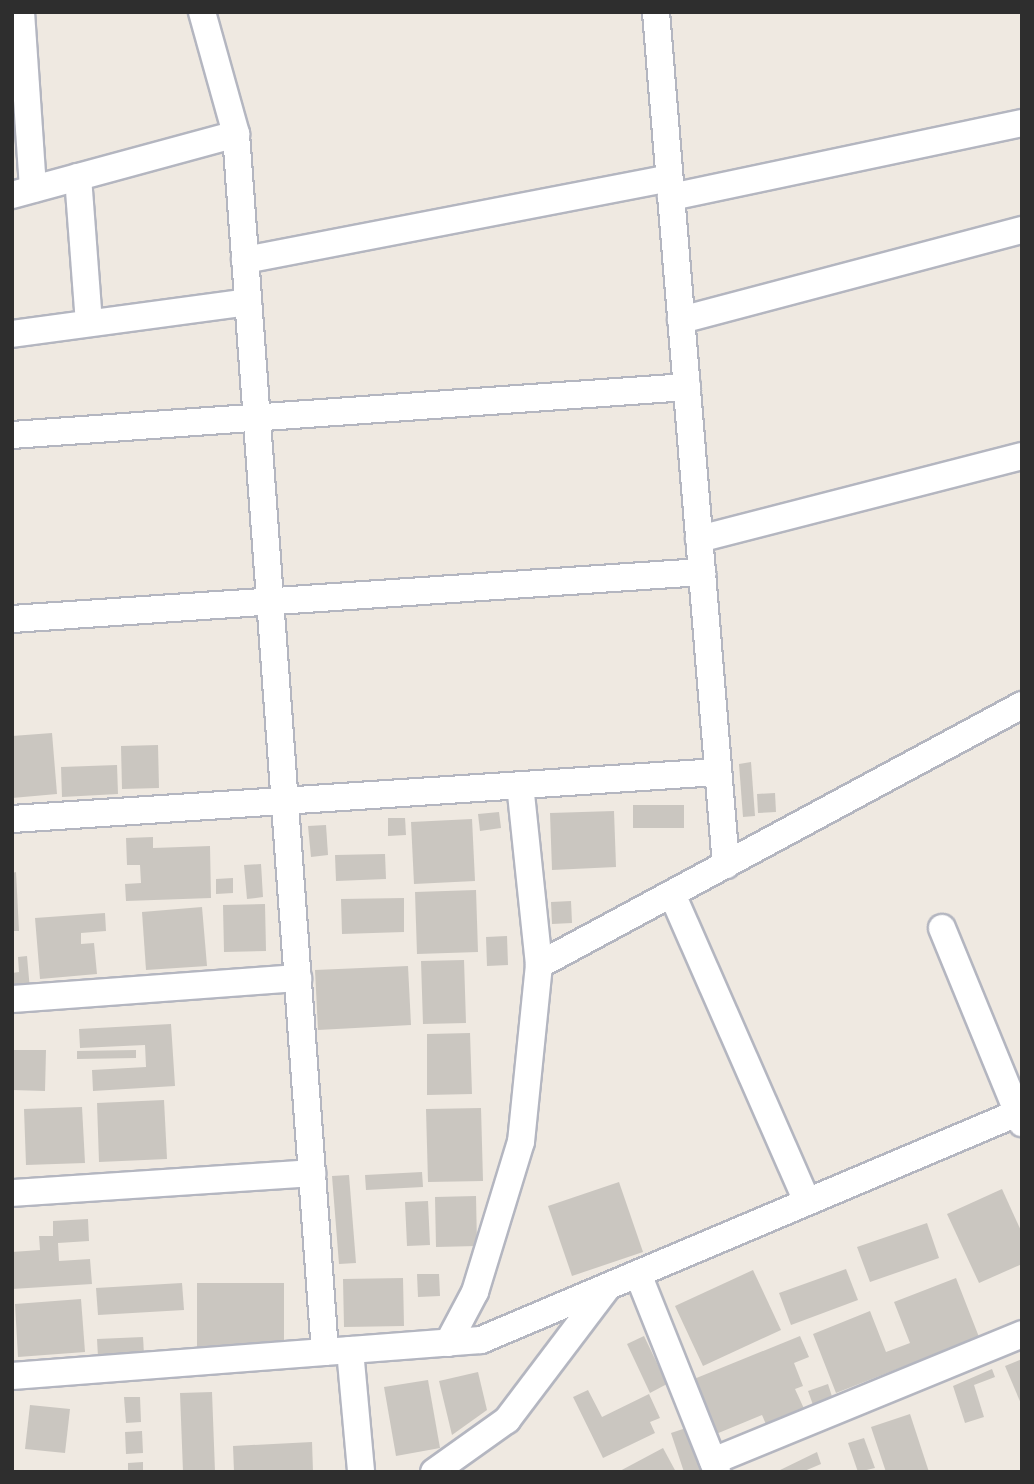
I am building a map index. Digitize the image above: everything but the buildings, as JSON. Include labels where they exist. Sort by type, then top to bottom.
[{"type":"street","points":[[21,12],[23,192],[236,134]]},
{"type":"street","points":[[202,12],[236,134],[312,1173],[337,1351],[361,1472]]},
{"type":"street","points":[[656,12],[726,864]]},
{"type":"street","points":[[245,260],[670,188],[1022,123]]},
{"type":"street","points":[[78,177],[89,323]]},
{"type":"street","points":[[681,320],[1022,230]]},
{"type":"street","points":[[12,334],[248,302]]},
{"type":"street","points":[[12,435],[687,387]]},
{"type":"street","points":[[699,539],[1022,456]]},
{"type":"street","points":[[12,619],[702,572]]},
{"type":"street","points":[[539,965],[1022,705]]},
{"type":"street","points":[[12,819],[718,772]]},
{"type":"street","points":[[448,1343],[475,1292],[521,1142],[539,965],[520,785]]},
{"type":"street","points":[[672,894],[807,1202]]},
{"type":"street","points":[[12,1376],[481,1340],[1020,1115],[942,928]]},
{"type":"street","points":[[12,999],[298,978]]},
{"type":"street","points":[[12,1193],[312,1173]]},
{"type":"street","points":[[638,1274],[715,1466],[1022,1334]]},
{"type":"street","points":[[434,1472],[507,1420],[608,1286]]}]
